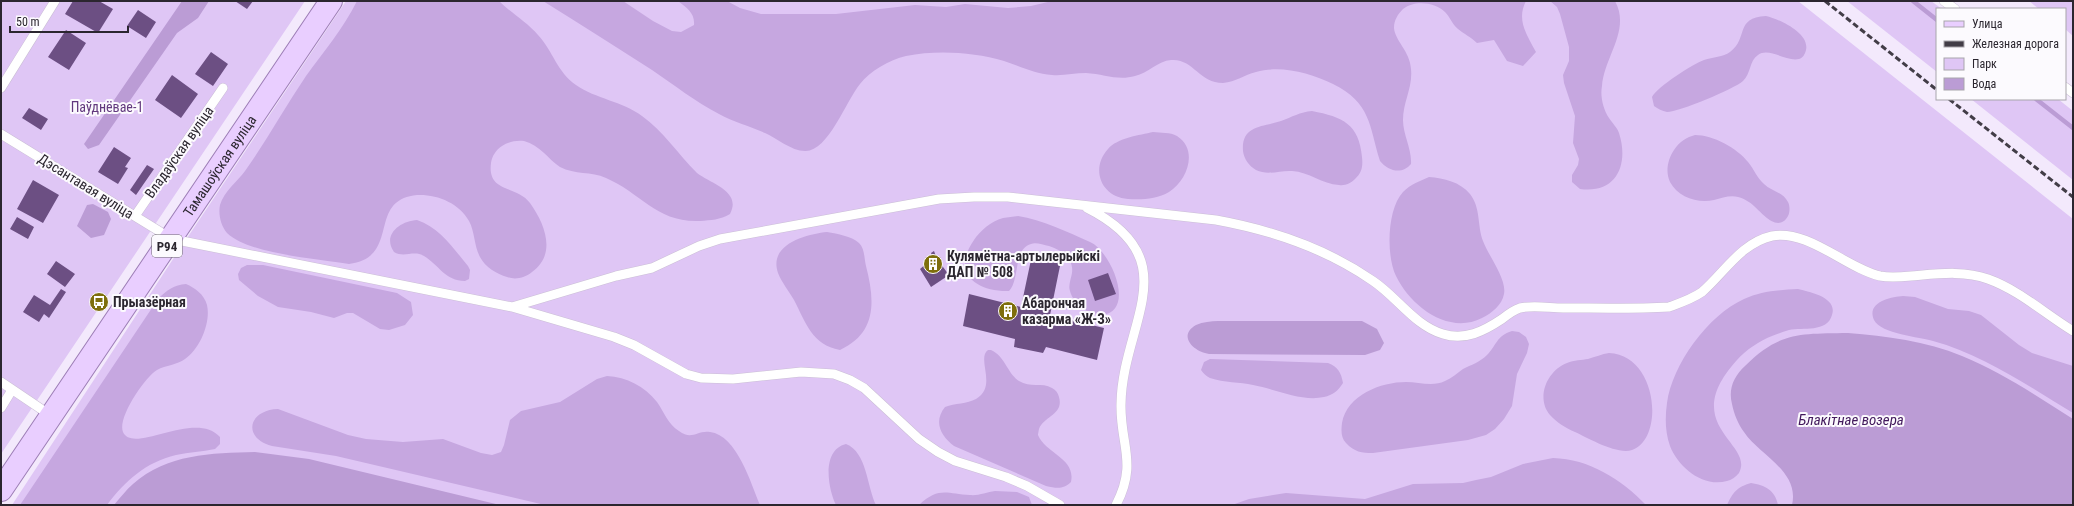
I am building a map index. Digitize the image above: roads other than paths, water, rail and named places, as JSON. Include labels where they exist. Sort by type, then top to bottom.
[{"type":"main road","name":"Тамашоўская вуліца","points":[[1,490],[50,415],[172,239],[331,1]]},
{"type":"lane","points":[[1,88],[55,1]]},
{"type":"lane","points":[[1944,1],[1954,8]]},
{"type":"lane","name":"Владаўская вуліца","points":[[135,216],[223,88]]},
{"type":"lane","name":"Дэсантавая вуліца","points":[[1,134],[172,239]]},
{"type":"lane","points":[[512,307],[616,276],[652,268],[699,246],[720,239],[939,199],[1008,197],[1216,220],[1246,225],[1274,233],[1336,258],[1356,269],[1375,282],[1428,327],[1442,334],[1457,337],[1471,335],[1484,330],[1520,308],[1669,307],[1687,301],[1701,292],[1743,251],[1756,241],[1773,236],[1789,236],[1807,241],[1866,272],[1883,277],[1953,273],[1972,274],[1989,279],[2005,287],[2073,331]]},
{"type":"lane","points":[[1082,205],[1104,216],[1122,229],[1134,244],[1142,261],[1145,281],[1144,302],[1127,358],[1123,381],[1121,405],[1128,457],[1126,479],[1116,505]]},
{"type":"lane","points":[[172,239],[512,307],[614,337],[634,345],[686,374],[702,378],[732,379],[801,372],[818,372],[840,376],[864,388],[919,439],[938,452],[955,461],[1020,483],[1060,505]]},
{"type":"lane","points":[[1,382],[50,415]]},
{"type":"lane","points":[[1,408],[12,390]]},
{"type":"water","points":[[182,1],[209,1],[198,18],[177,33],[99,145],[88,149],[84,144]]},
{"type":"water","points":[[93,204],[108,212],[111,219],[104,235],[91,238],[77,226],[87,205]]},
{"type":"water","points":[[1218,321],[1362,321],[1377,329],[1384,343],[1380,350],[1365,355],[1209,354],[1203,353],[1193,347],[1188,338],[1190,329],[1201,323]]},
{"type":"water","name":"Блакітнае возера","points":[[1848,333],[1906,340],[1934,346],[1962,356],[2005,377],[2073,419],[2073,505],[1792,505],[1793,493],[1790,482],[1777,464],[1751,440],[1738,422],[1731,398],[1731,388],[1735,378],[1741,370],[1769,346],[1781,340],[1804,335]]},
{"type":"water","points":[[255,452],[309,459],[500,505],[114,505],[125,491],[133,484],[160,466],[190,457],[222,453]]},
{"type":"waterway","points":[[1913,1],[1936,19]]},
{"type":"waterway","points":[[2037,100],[2073,128]]},
{"type":"railway","points":[[1825,1],[1936,89]]},
{"type":"railway","points":[[1950,100],[2073,197]]},
{"type":"place","name":"Кулямётна-артылерыйскі ДАП № 508","points":[[933,264]]},
{"type":"place","name":"Прыазёрная","points":[[99,302]]},
{"type":"place","name":"Абарончая казарма «Ж-З»","points":[[1008,311]]},
{"type":"park label","name":"Паўднёвае-1","points":[[107,107]]}]
